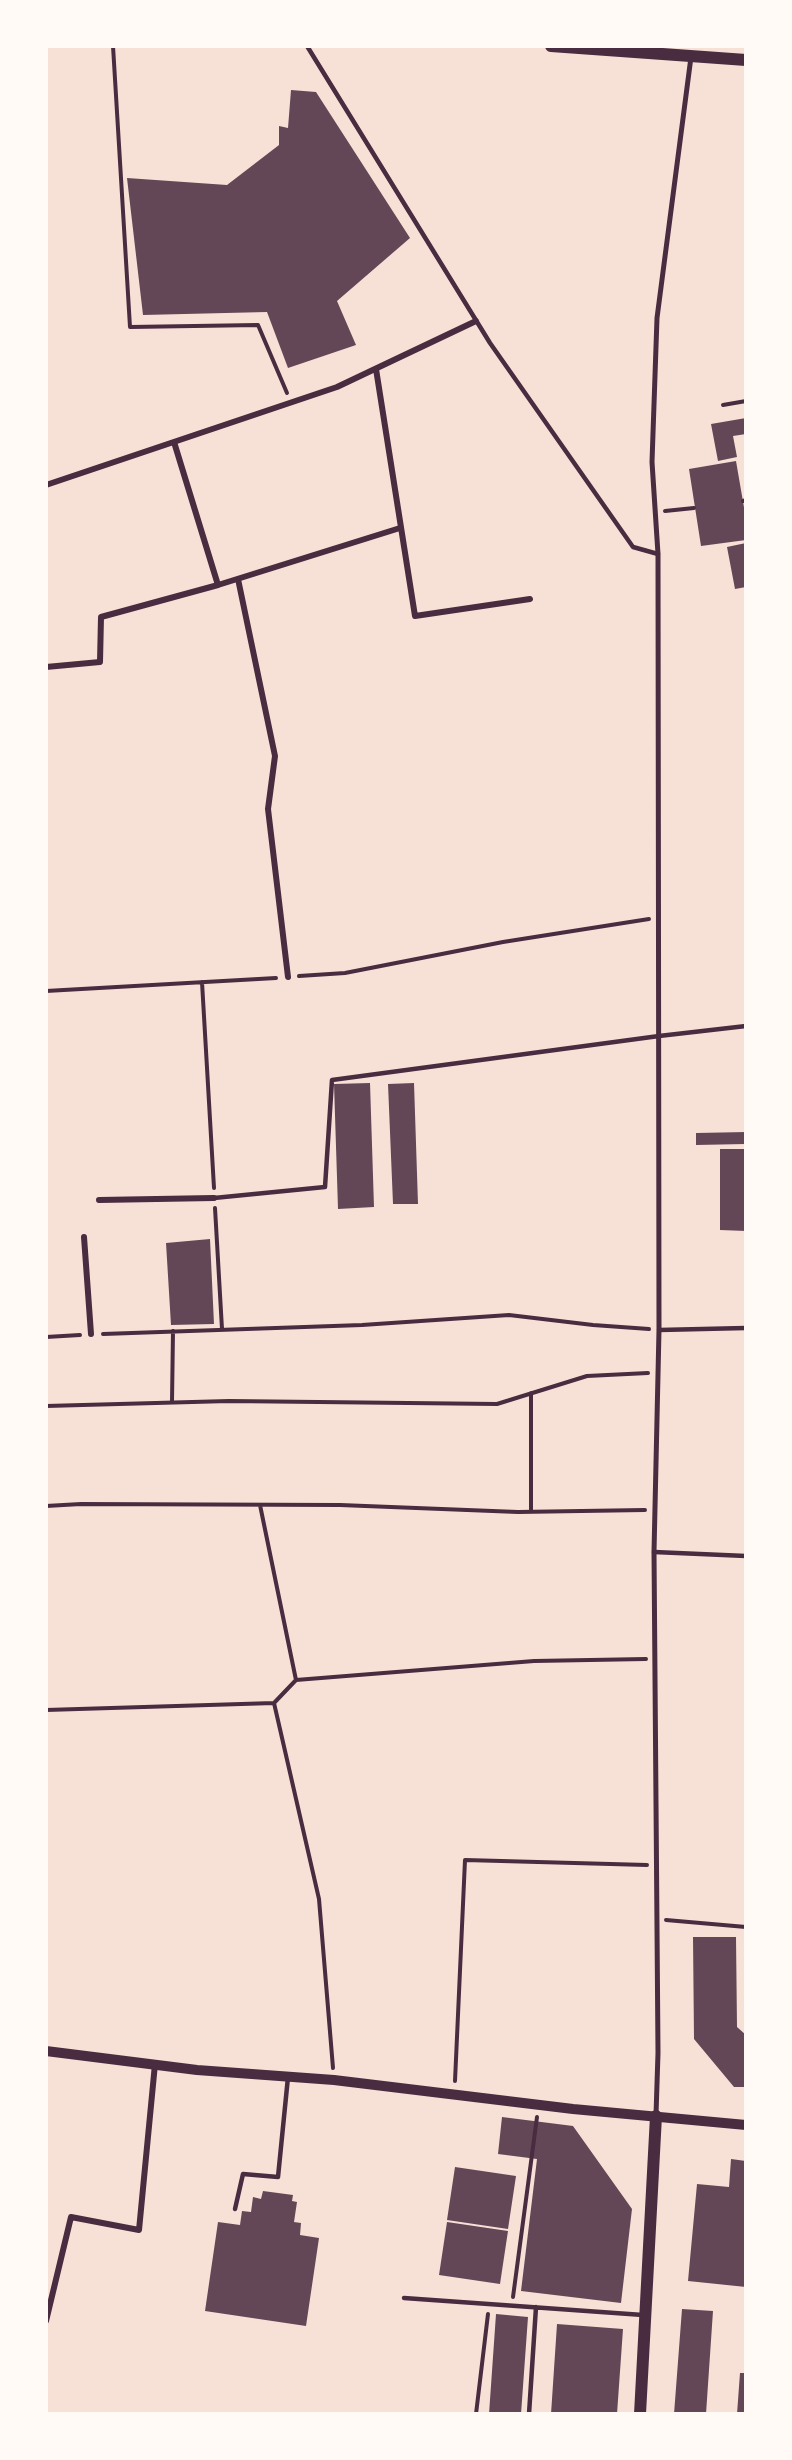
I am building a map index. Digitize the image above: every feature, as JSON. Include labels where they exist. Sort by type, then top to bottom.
[{"type":"main road","points":[[551,46],[693,52],[746,60]]},
{"type":"main road","points":[[640,2414],[656,2116]]},
{"type":"street","points":[[656,2116],[658,2053],[654,1509],[659,1330],[659,918],[658,554],[652,462],[657,318],[693,52]]},
{"type":"street","points":[[46,485],[338,387],[476,321]]},
{"type":"street","points":[[376,369],[415,616],[530,599]]},
{"type":"street","points":[[174,442],[218,585]]},
{"type":"street","points":[[46,668],[100,662],[101,617],[218,585],[400,528]]},
{"type":"street","points":[[238,579],[275,756],[268,809],[288,977]]},
{"type":"street","points":[[99,1200],[214,1198]]},
{"type":"street","points":[[84,1237],[92,1334]]},
{"type":"street","points":[[46,2051],[155,2064],[334,2080],[539,2105],[746,2126]]},
{"type":"street","points":[[46,2322],[71,2217],[139,2230],[155,2064]]},
{"type":"lane","points":[[307,46],[476,321],[633,547],[658,554]]},
{"type":"lane","points":[[214,1198],[325,1187],[332,1080],[746,1026]]},
{"type":"lane","points":[[659,1330],[746,1328]]},
{"type":"lane","points":[[654,1552],[746,1557]]},
{"type":"lane","points":[[235,2209],[243,2174],[278,2177],[288,2077]]},
{"type":"lane","points":[[404,2298],[646,2315]]},
{"type":"lane","points":[[530,2414],[536,2307]]},
{"type":"path","points":[[113,46],[130,327],[258,325],[292,402]]},
{"type":"path","points":[[723,405],[746,401]]},
{"type":"path","points":[[656,513],[694,508]]},
{"type":"path","points":[[46,991],[345,973],[502,942],[659,918]]},
{"type":"path","points":[[202,982],[222,1329]]},
{"type":"path","points":[[46,1337],[362,1325],[509,1315],[659,1330]]},
{"type":"path","points":[[172,1402],[174,1331]]},
{"type":"path","points":[[46,1406],[229,1401],[497,1404],[587,1376],[658,1372]]},
{"type":"path","points":[[531,1393],[531,1511]]},
{"type":"path","points":[[46,1506],[81,1504],[260,1505],[531,1511],[654,1509]]},
{"type":"path","points":[[260,1505],[296,1680]]},
{"type":"path","points":[[46,1710],[274,1703],[296,1680],[534,1661],[655,1659]]},
{"type":"path","points":[[274,1703],[319,1899],[334,2080]]},
{"type":"path","points":[[454,2095],[465,1860],[656,1865]]},
{"type":"path","points":[[657,1919],[746,1927]]},
{"type":"path","points":[[512,2306],[539,2105]]},
{"type":"path","points":[[476,2414],[489,2304]]},
{"type":"building","points":[[291,90],[316,92],[410,238],[337,301],[356,345],[288,368],[267,312],[143,315],[127,178],[227,185],[279,145],[279,126],[288,128]]},
{"type":"building","points":[[746,418],[746,434],[733,436],[737,457],[718,461],[711,424]]},
{"type":"building","points":[[736,461],[746,519],[746,540],[701,546],[689,469]]},
{"type":"building","points":[[746,543],[746,587],[735,589],[727,547]]},
{"type":"building","points":[[370,1083],[374,1207],[338,1209],[334,1084]]},
{"type":"building","points":[[414,1083],[418,1204],[393,1204],[388,1084]]},
{"type":"building","points":[[746,1132],[746,1144],[696,1145],[696,1133]]},
{"type":"building","points":[[720,1149],[746,1149],[746,1231],[720,1230]]},
{"type":"building","points":[[210,1239],[214,1324],[171,1325],[166,1243]]},
{"type":"building","points":[[693,1937],[736,1937],[737,2027],[746,2035],[746,2087],[734,2087],[694,2039]]},
{"type":"building","points":[[502,2117],[573,2126],[632,2209],[621,2303],[521,2291],[537,2159],[498,2154]]},
{"type":"building","points":[[731,2159],[746,2161],[746,2287],[688,2281],[697,2184],[729,2187]]},
{"type":"building","points":[[455,2167],[516,2176],[508,2229],[447,2220]]},
{"type":"building","points":[[263,2191],[293,2195],[292,2201],[297,2202],[294,2222],[301,2223],[300,2235],[319,2238],[306,2326],[205,2311],[218,2222],[240,2225],[242,2211],[251,2212],[253,2197],[261,2199]]},
{"type":"building","points":[[447,2222],[508,2231],[500,2284],[439,2275]]},
{"type":"building","points":[[682,2309],[713,2311],[706,2414],[674,2414]]},
{"type":"building","points":[[496,2314],[528,2317],[521,2414],[489,2414]]},
{"type":"building","points":[[557,2324],[623,2329],[617,2414],[551,2414]]},
{"type":"building","points":[[740,2373],[746,2373],[746,2414],[737,2414]]}]
